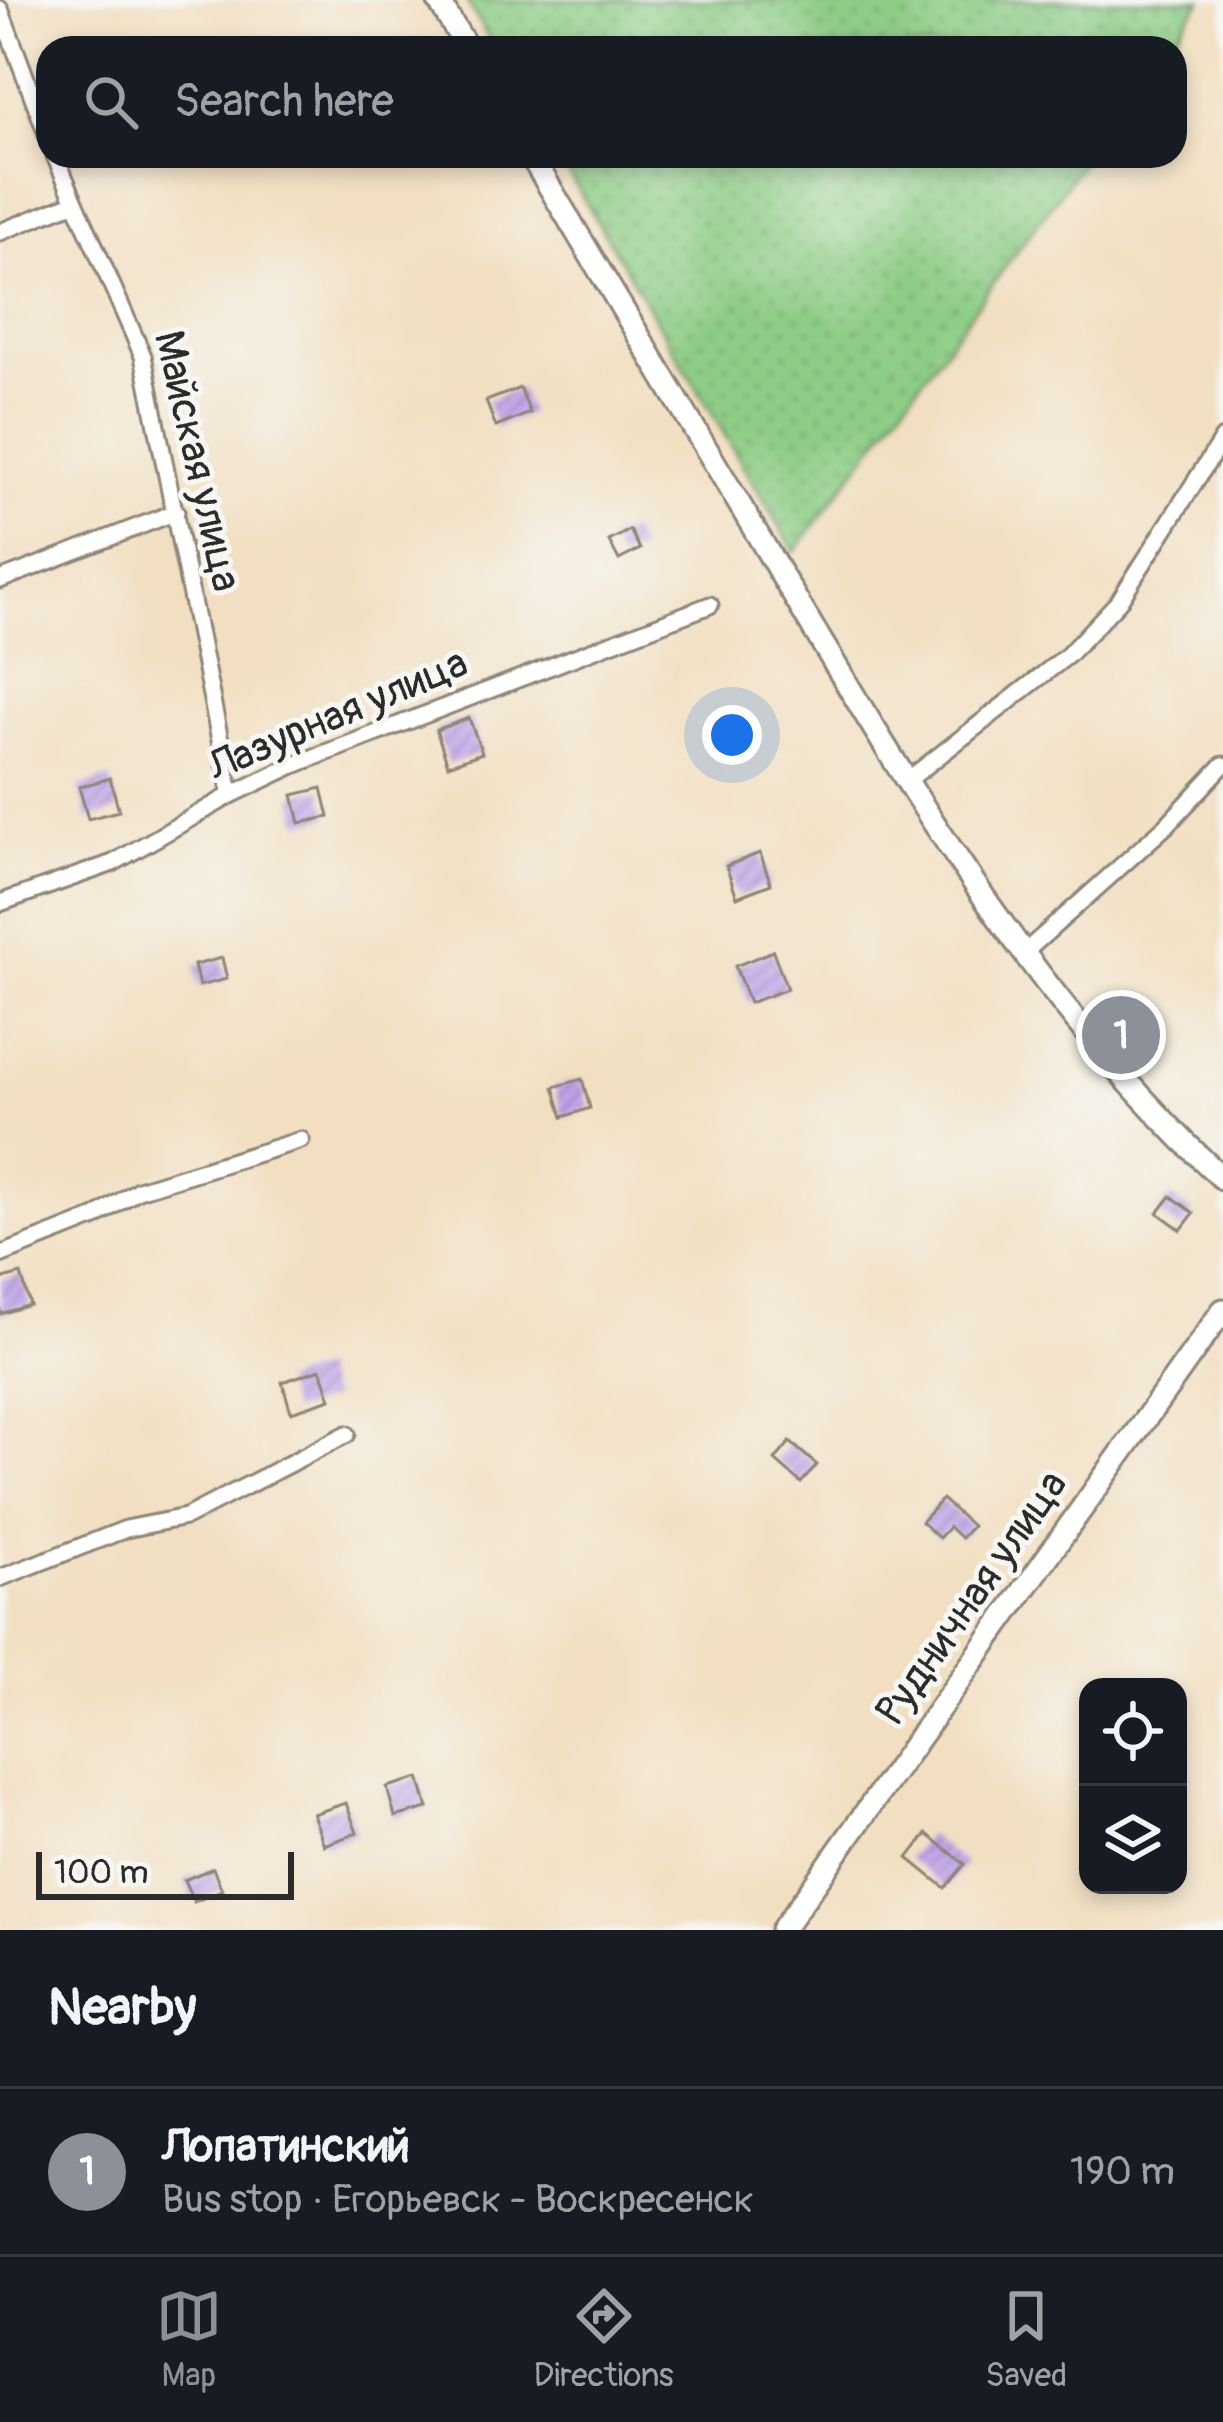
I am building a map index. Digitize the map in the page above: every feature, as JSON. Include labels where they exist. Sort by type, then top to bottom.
[{"type":"main road","points":[[438,0],[459,36]]},
{"type":"main road","points":[[538,168],[908,780],[1024,952],[1139,1092],[1223,1179]]},
{"type":"main road","name":"Рудничная улица","points":[[782,1930],[1223,1310]]},
{"type":"street","points":[[0,9],[36,104]]},
{"type":"street","name":"Майская улица","points":[[60,168],[143,356],[231,795]]},
{"type":"street","points":[[0,232],[73,203]]},
{"type":"street","points":[[908,780],[1068,655],[1119,601],[1223,438]]},
{"type":"street","points":[[0,580],[176,512]]},
{"type":"street","name":"Лазурная улица","points":[[0,903],[113,863],[231,795],[294,765],[710,604]]},
{"type":"street","points":[[1024,952],[1167,826],[1223,765]]},
{"type":"street","points":[[0,1255],[96,1217],[138,1190],[301,1140]]},
{"type":"street","points":[[0,1578],[126,1529],[186,1517],[346,1434]]},
{"type":"green space","points":[[466,0],[1202,0],[1176,36],[487,36]]},
{"type":"green space","points":[[565,168],[1078,168],[795,552]]},
{"type":"building","points":[[520,388],[530,413],[496,427],[486,401]]},
{"type":"building","points":[[630,530],[640,549],[619,560],[609,541]]},
{"type":"building","points":[[469,718],[482,753],[448,765],[436,730]]},
{"type":"building","points":[[110,778],[119,811],[88,819],[79,787]]},
{"type":"building","points":[[322,788],[329,817],[300,823],[293,795]]},
{"type":"building","points":[[760,853],[771,884],[737,897],[726,866]]},
{"type":"building","points":[[773,951],[787,989],[749,1003],[735,966]]},
{"type":"building","points":[[222,958],[227,979],[199,986],[194,965]]},
{"type":"building","points":[[582,1079],[590,1108],[563,1117],[554,1087]]},
{"type":"building","points":[[1171,1196],[1194,1213],[1181,1230],[1158,1213]]},
{"type":"building","points":[[21,1274],[30,1305],[0,1314],[0,1280]]},
{"type":"building","points":[[321,1369],[331,1399],[291,1412],[282,1382]]},
{"type":"building","points":[[790,1442],[817,1465],[801,1483],[775,1460]]},
{"type":"building","points":[[942,1499],[972,1526],[961,1538],[949,1527],[939,1538],[921,1522]]},
{"type":"building","points":[[419,1778],[428,1808],[395,1817],[387,1787]]},
{"type":"building","points":[[346,1803],[357,1833],[324,1845],[313,1814]]},
{"type":"building","points":[[927,1834],[965,1864],[945,1888],[908,1858]]},
{"type":"building","points":[[213,1868],[222,1890],[194,1902],[184,1880]]},
{"type":"place","name":"Лопатинский","points":[[1121,1035]]}]
